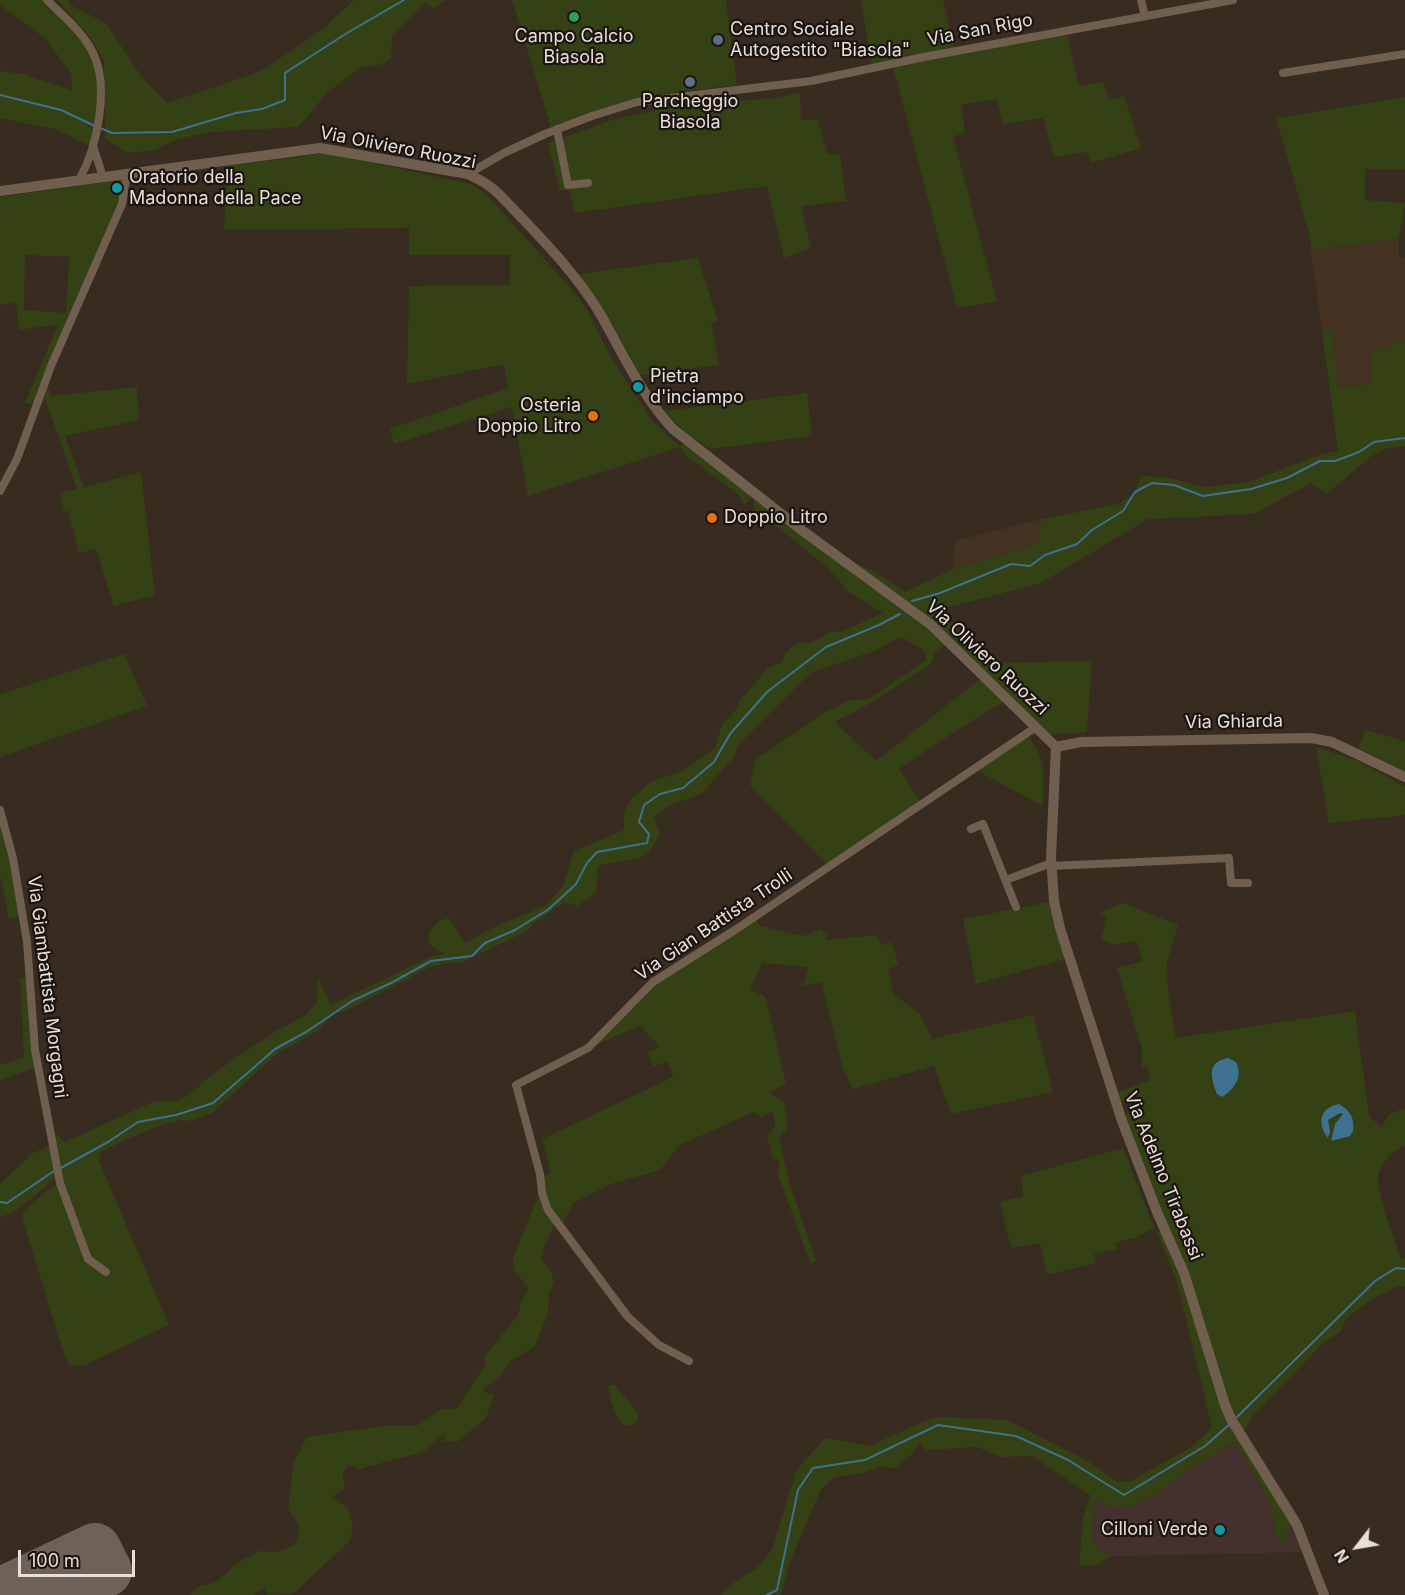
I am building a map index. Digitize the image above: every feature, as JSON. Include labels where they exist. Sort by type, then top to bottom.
[{"type":"street","points":[[47,0],[77,30],[93,53],[98,66],[100,100],[94,148],[79,180]]},
{"type":"street","points":[[1141,0],[1145,16]]},
{"type":"street","name":"Via San Rigo","points":[[468,174],[504,153],[557,129],[637,102],[801,83],[882,65],[1145,16],[1205,2],[1233,0]]},
{"type":"street","points":[[1283,73],[1405,54]]},
{"type":"street","points":[[557,129],[568,185],[588,183]]},
{"type":"street","points":[[94,148],[103,177]]},
{"type":"street","name":"Via Oliviero Ruozzi","points":[[0,191],[320,148],[468,174],[492,188],[543,240],[568,270],[601,315],[645,394],[657,412],[673,429],[803,531],[930,624],[1056,747]]},
{"type":"street","points":[[0,491],[17,459],[51,366],[122,204],[127,173]]},
{"type":"street","name":"Via Gian Battista Trolli","points":[[689,1360],[659,1345],[628,1317],[548,1210],[516,1084],[588,1048],[653,982],[738,928],[1036,727]]},
{"type":"street","name":"Via Ghiarda","points":[[1056,747],[1081,742],[1311,738],[1332,742],[1405,777]]},
{"type":"street","name":"Via Adelmo Tirabassi","points":[[1056,747],[1051,864],[1054,902],[1094,1038],[1135,1157],[1184,1274],[1225,1405],[1231,1419],[1297,1525],[1324,1595]]},
{"type":"street","name":"Via Giambattista Morgagni","points":[[0,810],[13,858],[27,942],[38,1067],[60,1183],[88,1259],[106,1272]]},
{"type":"street","points":[[971,829],[983,824],[1016,907]]},
{"type":"street","points":[[1006,880],[1051,864],[1229,858],[1231,883],[1248,883]]},
{"type":"shaded area","points":[[1399,239],[1399,256],[1405,258],[1405,342],[1391,342],[1391,348],[1372,384],[1337,387],[1331,330],[1322,331],[1311,250]]},
{"type":"shaded area","points":[[1043,519],[1038,544],[952,570],[955,541]]},
{"type":"shaded area","points":[[1235,1441],[1270,1503],[1278,1542],[1285,1538],[1291,1525],[1308,1552],[1083,1557],[1095,1494],[1150,1498],[1185,1471],[1228,1448]]},
{"type":"shaded area","points":[[102,1541],[108,1578],[72,1595],[0,1595],[0,1589]]},
{"type":"green space","points":[[0,0],[47,0],[86,41],[100,79],[94,148],[55,129],[0,118],[0,71],[23,74],[72,90],[71,74],[46,39],[0,5]]},
{"type":"green space","points":[[57,0],[69,0],[70,5],[106,23],[141,76],[167,103],[261,71],[323,29],[354,0],[447,0],[434,8],[425,3],[392,37],[391,59],[379,65],[359,68],[327,93],[298,127],[211,132],[178,139],[155,150],[127,153],[105,139],[104,60],[90,37]]},
{"type":"green space","points":[[512,0],[726,0],[737,85],[639,97],[640,102],[552,131]]},
{"type":"green space","points":[[861,0],[943,0],[955,51],[1066,30],[1079,86],[1103,82],[1109,100],[1124,96],[1141,148],[1091,163],[1087,152],[1054,157],[1043,118],[1003,124],[997,99],[961,105],[965,132],[953,137],[997,302],[957,308],[896,78],[891,64],[872,67]]},
{"type":"green space","points":[[800,93],[801,120],[818,120],[828,155],[840,154],[846,201],[801,206],[811,248],[784,258],[767,186],[575,213],[569,190],[560,190],[548,143],[615,119],[675,106],[767,99]]},
{"type":"green space","points":[[1405,97],[1405,169],[1365,169],[1365,200],[1405,203],[1399,239],[1311,250],[1310,236],[1276,118]]},
{"type":"green space","points":[[328,153],[471,184],[496,205],[586,308],[612,359],[652,421],[680,446],[689,442],[840,556],[875,572],[905,592],[952,570],[1037,544],[1043,519],[1118,504],[1135,492],[1141,476],[1165,477],[1204,487],[1249,482],[1319,455],[1338,451],[1322,331],[1331,329],[1338,387],[1372,384],[1372,352],[1391,348],[1391,342],[1405,342],[1405,446],[1385,449],[1370,457],[1327,494],[1311,483],[1254,514],[1148,519],[1041,583],[938,610],[992,663],[1092,661],[1087,732],[1045,735],[1008,699],[899,769],[922,804],[829,867],[750,785],[755,760],[824,713],[850,700],[867,700],[926,660],[924,650],[901,637],[874,651],[810,673],[739,744],[734,757],[701,794],[668,806],[654,817],[660,833],[649,852],[635,859],[598,866],[596,892],[578,906],[565,902],[533,924],[529,930],[461,963],[430,967],[345,1011],[334,1013],[319,1030],[278,1053],[212,1113],[191,1121],[181,1120],[162,1125],[124,1140],[100,1153],[99,1161],[169,1325],[85,1365],[70,1365],[65,1358],[23,1220],[23,1212],[45,1192],[60,1183],[58,1176],[22,1206],[0,1217],[0,1184],[33,1153],[52,1145],[49,1128],[65,1142],[155,1101],[174,1102],[191,1094],[210,1076],[234,1059],[278,1030],[306,1015],[317,1002],[318,978],[331,1005],[432,956],[445,954],[436,950],[428,942],[431,929],[440,921],[449,918],[465,943],[492,928],[545,906],[563,886],[574,851],[624,830],[624,812],[630,800],[652,781],[681,772],[715,748],[722,724],[768,668],[782,662],[785,653],[797,643],[810,643],[831,632],[843,631],[883,613],[850,593],[827,567],[754,508],[755,495],[744,505],[739,495],[685,455],[680,447],[528,496],[512,407],[394,444],[390,429],[508,388],[504,364],[407,384],[409,286],[510,285],[510,255],[409,255],[409,228],[224,230],[227,166]],"holes":[[[949,643],[984,676],[876,761],[835,722],[867,705],[930,665],[936,651]]]},
{"type":"green space","points":[[122,180],[120,200],[45,381],[51,396],[137,387],[139,420],[65,436],[84,487],[141,472],[155,595],[114,606],[96,549],[79,553],[68,511],[63,511],[60,493],[77,489],[42,390],[36,404],[25,403],[58,324],[19,330],[16,303],[0,305],[0,197]],"holes":[[[25,255],[69,257],[66,313],[24,310]]]},
{"type":"green space","points":[[698,258],[718,321],[711,323],[719,365],[640,375],[614,327],[579,274]]},
{"type":"green space","points":[[807,393],[812,436],[711,449],[686,433],[665,411]]},
{"type":"green space","points":[[124,654],[147,706],[0,757],[0,694]]},
{"type":"green space","points":[[1366,730],[1405,741],[1405,771],[1358,748]]},
{"type":"green space","points":[[1026,734],[1038,751],[1043,768],[1043,806],[974,769]]},
{"type":"green space","points":[[1316,747],[1358,761],[1405,787],[1405,815],[1329,823]]},
{"type":"green space","points":[[0,810],[23,916],[9,919],[0,875]]},
{"type":"green space","points":[[1054,901],[1069,958],[976,984],[963,919]]},
{"type":"green space","points":[[1123,903],[1178,925],[1167,963],[1168,992],[1176,1038],[1355,1011],[1369,1116],[1382,1128],[1388,1115],[1405,1108],[1405,1146],[1395,1151],[1386,1160],[1380,1170],[1378,1181],[1391,1231],[1401,1259],[1405,1259],[1405,1286],[1396,1287],[1373,1299],[1346,1318],[1341,1331],[1324,1342],[1253,1416],[1241,1435],[1291,1525],[1285,1538],[1278,1543],[1270,1503],[1235,1441],[1186,1471],[1147,1500],[1111,1509],[1098,1498],[1092,1519],[1093,1545],[1110,1556],[1095,1566],[1079,1565],[1083,1519],[1090,1495],[1032,1456],[1000,1457],[977,1447],[926,1450],[920,1442],[913,1453],[896,1468],[879,1467],[864,1473],[835,1477],[821,1489],[790,1562],[781,1595],[721,1595],[733,1583],[757,1568],[772,1549],[796,1471],[825,1438],[870,1446],[938,1417],[1007,1420],[1086,1460],[1118,1482],[1129,1482],[1191,1447],[1212,1428],[1178,1285],[1157,1232],[1164,1229],[1120,1117],[1143,1107],[1138,1095],[1116,1103],[1113,1094],[1150,1080],[1148,1067],[1142,1067],[1142,1049],[1117,968],[1143,961],[1136,941],[1114,945],[1101,939],[1106,918],[1101,912]]},
{"type":"green space","points":[[755,917],[760,926],[803,936],[821,929],[828,935],[825,942],[826,940],[876,935],[881,945],[891,942],[899,965],[888,969],[893,994],[919,1013],[932,1039],[1033,1015],[1053,1092],[951,1114],[934,1066],[853,1089],[843,1069],[821,982],[803,986],[809,967],[762,963],[750,990],[765,996],[786,1083],[770,1093],[784,1102],[788,1127],[779,1138],[790,1184],[816,1261],[811,1265],[777,1172],[780,1161],[773,1159],[767,1136],[775,1127],[773,1112],[761,1117],[754,1112],[680,1145],[660,1170],[614,1183],[573,1203],[561,1227],[556,1221],[541,1260],[551,1270],[554,1283],[549,1293],[548,1314],[534,1347],[511,1361],[499,1378],[482,1390],[490,1395],[494,1394],[486,1418],[457,1442],[443,1441],[445,1433],[423,1452],[360,1469],[349,1465],[342,1474],[345,1488],[333,1496],[349,1510],[353,1527],[350,1541],[293,1594],[268,1595],[264,1588],[252,1595],[190,1595],[198,1587],[216,1582],[237,1563],[259,1551],[277,1552],[294,1545],[299,1530],[288,1510],[293,1464],[307,1437],[383,1426],[416,1426],[442,1409],[457,1409],[485,1365],[485,1356],[518,1315],[529,1288],[514,1271],[513,1258],[536,1201],[542,1193],[541,1177],[551,1174],[542,1139],[673,1077],[668,1061],[653,1067],[648,1053],[660,1047],[640,1026],[588,1048],[653,982]]},
{"type":"green space","points":[[30,976],[38,1067],[0,1080],[0,1065],[24,1057],[20,978]]},
{"type":"green space","points":[[1123,1148],[1154,1228],[1134,1238],[1116,1242],[1117,1249],[1094,1254],[1096,1263],[1047,1275],[1040,1243],[1011,1248],[1000,1202],[1023,1196],[1021,1176]]},
{"type":"green space","points":[[614,1384],[636,1410],[639,1418],[633,1424],[627,1426],[622,1423],[614,1409],[608,1386]]},
{"type":"water","points":[[1228,1058],[1236,1062],[1239,1073],[1234,1086],[1222,1097],[1217,1094],[1212,1072],[1216,1063]]},
{"type":"water","points":[[1339,1104],[1351,1115],[1353,1131],[1350,1136],[1331,1141],[1335,1124],[1343,1114],[1340,1113],[1328,1120],[1330,1131],[1328,1138],[1322,1127],[1322,1117],[1327,1109]]},
{"type":"waterway","points":[[100,128],[112,133],[172,132],[236,113],[262,109],[285,100],[285,73],[404,0]]},
{"type":"waterway","points":[[0,95],[61,110],[95,126]]},
{"type":"waterway","points":[[912,601],[940,593],[1011,564],[1030,566],[1045,555],[1077,544],[1092,530],[1123,511],[1135,492],[1152,483],[1174,485],[1203,496],[1251,489],[1287,478],[1320,461],[1335,461],[1359,452],[1374,442],[1405,438]]},
{"type":"waterway","points":[[59,1169],[108,1142],[138,1122],[176,1115],[213,1103],[275,1049],[306,1032],[352,1001],[431,961],[472,956],[485,943],[515,930],[549,909],[576,884],[587,863],[597,852],[647,843],[649,834],[639,822],[644,805],[660,794],[683,788],[714,762],[730,734],[767,692],[826,647],[900,614]]},
{"type":"waterway","points":[[0,1202],[7,1203],[54,1171]]},
{"type":"waterway","points":[[1237,1417],[1375,1281],[1396,1268],[1405,1269]]},
{"type":"waterway","points":[[767,1595],[777,1590],[798,1490],[813,1468],[865,1460],[938,1425],[1016,1436],[1068,1460],[1124,1495],[1205,1446],[1230,1424]]},
{"type":"runway","points":[[0,1594],[95,1549],[106,1571],[55,1595]]},
{"type":"place","name":"Campo Calcio Biasola","points":[[574,17]]},
{"type":"place","name":"Centro Sociale Autogestito \"Biasola\"","points":[[718,40]]},
{"type":"place","name":"Parcheggio Biasola","points":[[690,82]]},
{"type":"place","name":"Oratorio della Madonna della Pace","points":[[117,188]]},
{"type":"place","name":"Pietra d'inciampo","points":[[638,387]]},
{"type":"place","name":"Osteria Doppio Litro","points":[[593,416]]},
{"type":"place","name":"Doppio Litro","points":[[712,518]]},
{"type":"place","name":"Cilloni Verde","points":[[1220,1530]]}]
